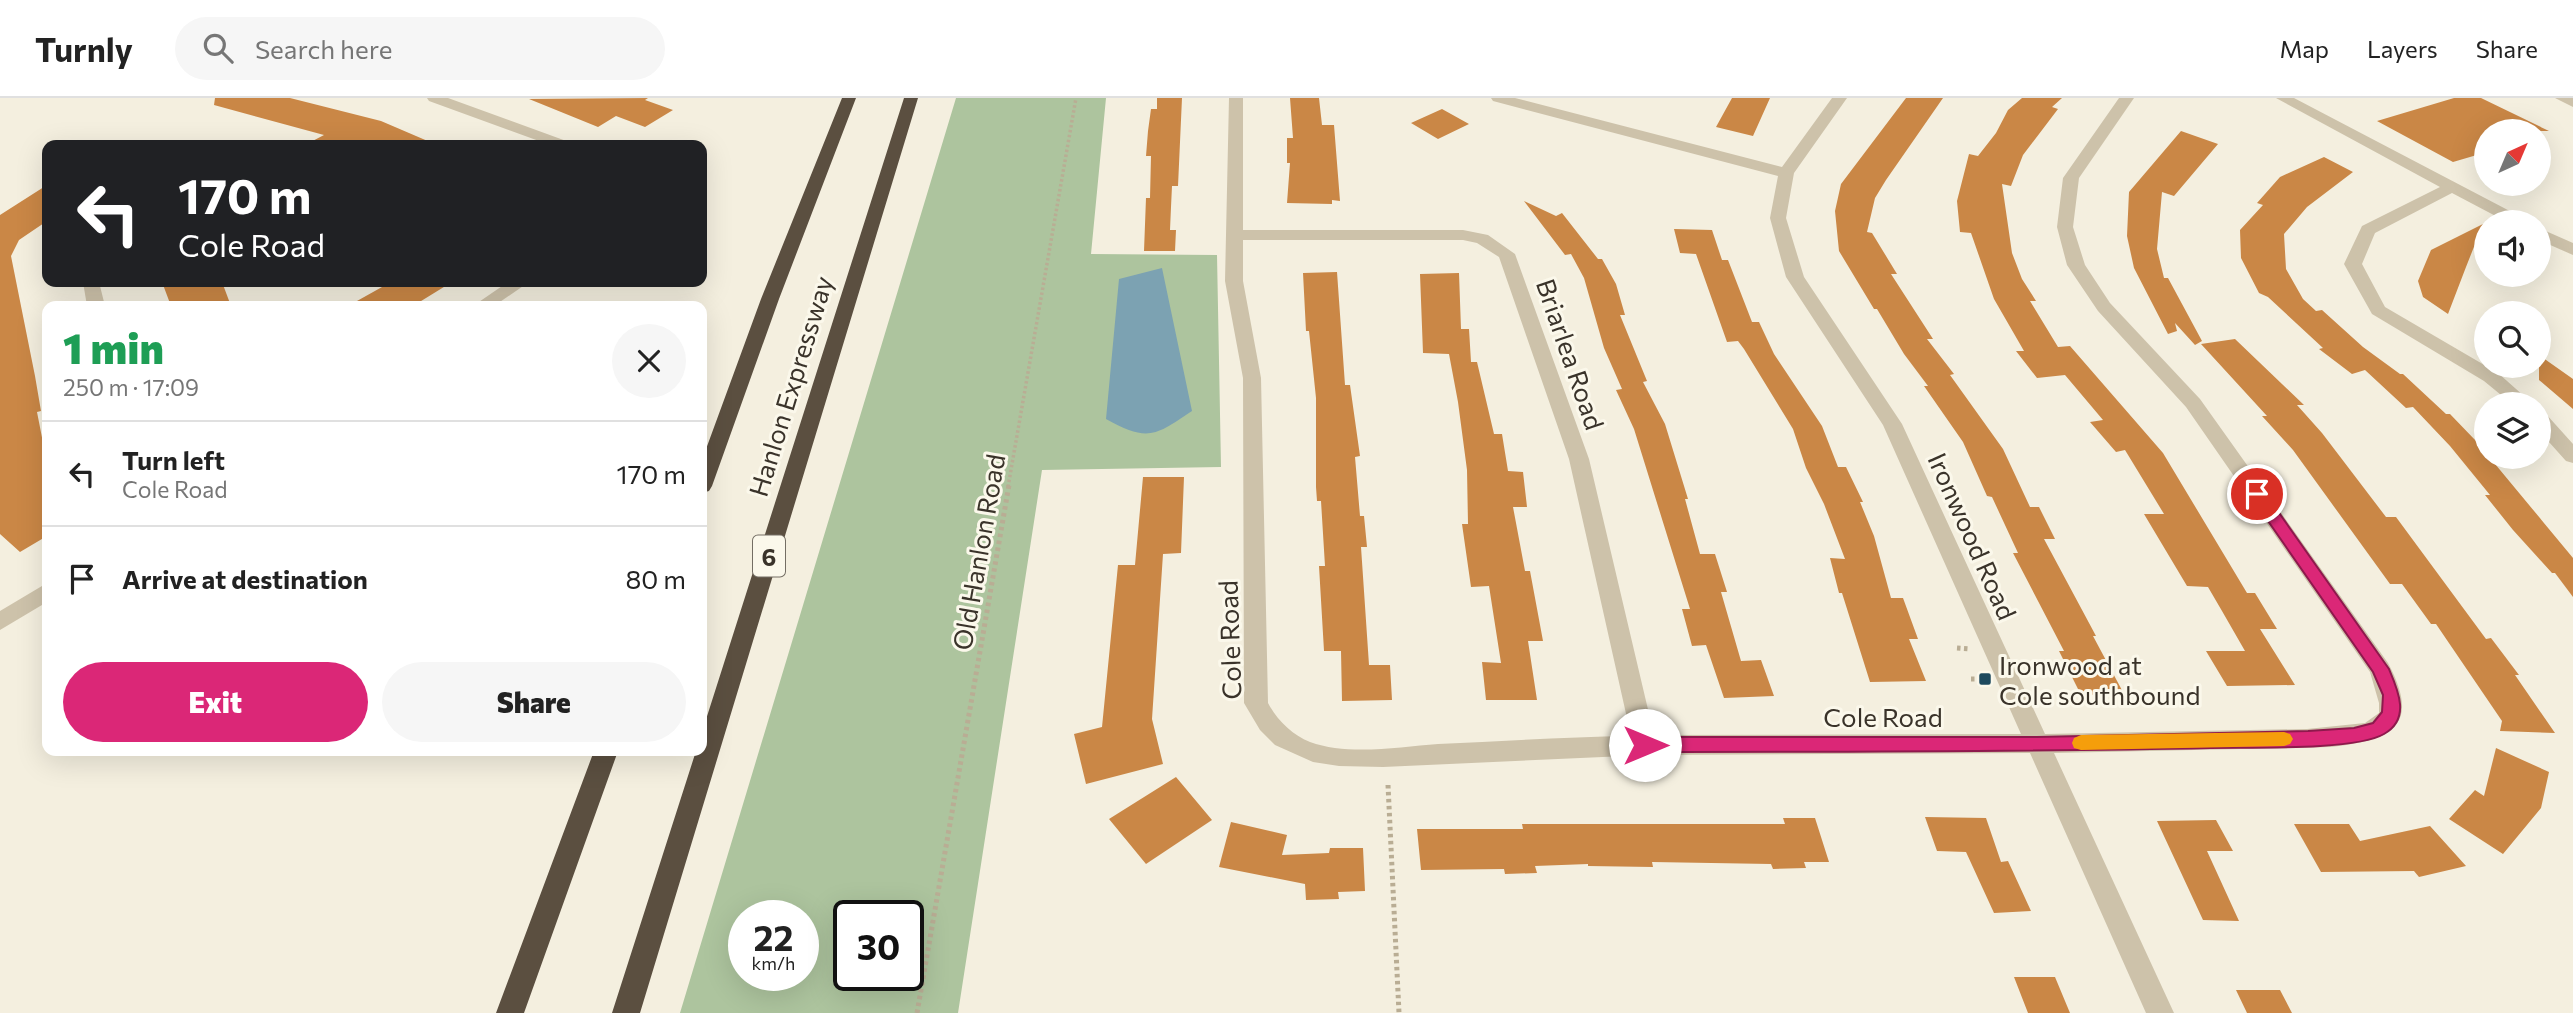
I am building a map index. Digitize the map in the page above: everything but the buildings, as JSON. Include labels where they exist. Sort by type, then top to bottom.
[{"type":"highway","name":"Hanlon Expressway","points":[[707,472],[770,299],[849,98]]},
{"type":"highway","name":"Hanlon Expressway","points":[[707,753],[911,98]]},
{"type":"highway","points":[[510,1013],[604,756]]},
{"type":"highway","name":"Hanlon Expressway","points":[[626,1013],[706,756]]},
{"type":"street","points":[[434,98],[460,101],[552,140]]},
{"type":"street","name":"Cole Road","points":[[1236,98],[1234,281],[1252,378],[1256,703],[1263,720],[1297,748],[1324,755],[1381,757],[1645,745],[2037,744],[2308,738],[2354,735],[2379,729],[2391,713],[2392,695],[2380,669],[2214,431],[2169,376],[2104,307],[2076,265],[2065,227],[2071,178],[2127,98]]},
{"type":"street","points":[[1498,98],[1786,173]]},
{"type":"street","name":"Ironwood Road","points":[[1840,98],[1786,173],[1778,218],[1795,276],[1892,424],[2160,1013]]},
{"type":"street","points":[[2283,98],[2496,210]]},
{"type":"street","points":[[2562,98],[2573,103]]},
{"type":"street","points":[[2452,187],[2368,230],[2353,264],[2378,310],[2491,377],[2509,392]]},
{"type":"street","name":"Briarlea Road","points":[[1233,235],[1463,235],[1482,239],[1507,254],[1579,459],[1645,745]]},
{"type":"street","points":[[2551,239],[2573,250]]},
{"type":"street","points":[[490,301],[512,287]]},
{"type":"street","points":[[2551,432],[2573,456]]},
{"type":"street","points":[[0,622],[42,594]]},
{"type":"path","name":"Old Hanlon Road","points":[[917,1013],[1076,98]]},
{"type":"path","points":[[1957,649],[1971,649]]},
{"type":"path","points":[[1971,679],[1985,679]]},
{"type":"path","points":[[1388,785],[1399,1013]]},
{"type":"green space","points":[[956,98],[1106,98],[1091,254],[1217,255],[1221,467],[1042,470],[958,1013],[680,1013]]},
{"type":"water","points":[[1162,268],[1192,411],[1160,431],[1142,433],[1106,419],[1119,279]]},
{"type":"slow traffic","points":[[2081,743],[2284,739]]},
{"type":"place","name":"Ironwood at Cole southbound","points":[[1985,679]]},
{"type":"route","points":[[1645,745],[2037,744],[2308,738],[2354,735],[2379,729],[2391,713],[2392,695],[2380,669],[2257,494]]}]
